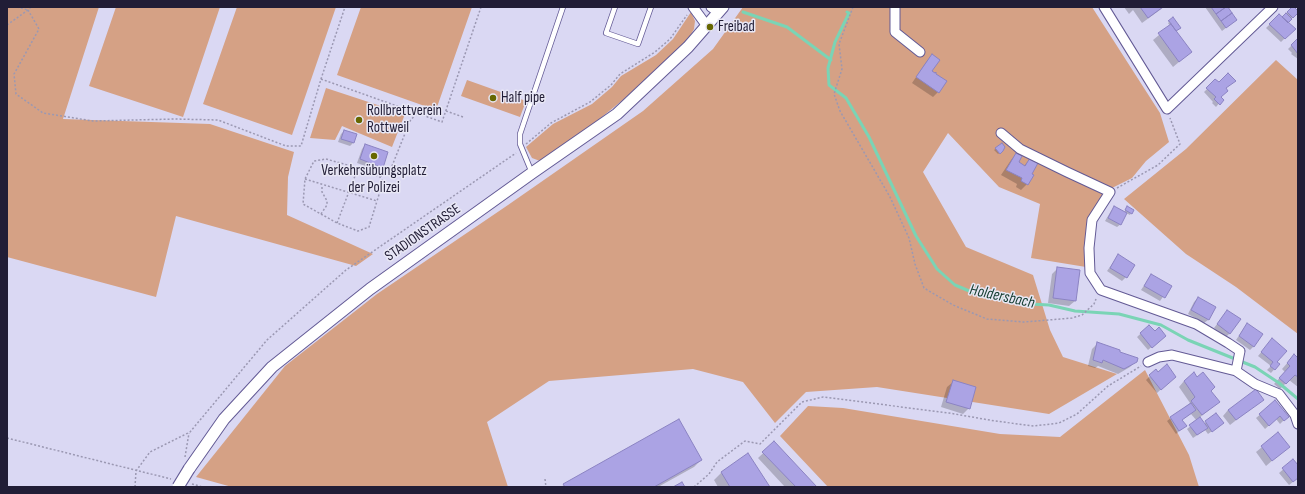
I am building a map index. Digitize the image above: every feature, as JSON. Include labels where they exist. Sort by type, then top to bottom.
[{"type":"street","points":[[894,7],[895,32],[920,52]]},
{"type":"street","points":[[1104,7],[1167,109],[1273,7]]},
{"type":"street","name":"STADIONSTRASSE","points":[[178,487],[187,465],[224,420],[272,367],[370,289],[617,114],[688,47],[707,26],[717,9]]},
{"type":"street","points":[[691,10],[707,26]]},
{"type":"street","points":[[1001,133],[1020,149],[1110,192],[1092,220],[1089,248],[1090,273],[1101,290],[1196,324],[1240,351],[1238,364]]},
{"type":"street","points":[[1148,362],[1159,357],[1172,355],[1238,364],[1255,384],[1279,394],[1295,415],[1298,424]]},
{"type":"lane","points":[[532,173],[521,149],[520,134],[563,7]]},
{"type":"lane","points":[[615,7],[606,33],[638,44],[651,7]]},
{"type":"path","points":[[17,7],[28,10],[39,30],[14,74],[16,94],[42,113],[93,121],[175,119],[218,120],[286,146],[301,146],[345,7]]},
{"type":"path","points":[[7,25],[31,7]]},
{"type":"path","points":[[321,79],[442,122],[481,7]]},
{"type":"path","points":[[853,7],[839,44],[842,69],[834,94],[840,110],[890,197],[909,238],[915,264],[924,288],[953,305],[987,319],[1024,322],[1072,318],[1082,315],[1094,304]]},
{"type":"path","points":[[135,487],[136,471],[150,452],[190,432],[267,340],[346,270],[521,149],[551,122],[590,102],[611,85],[620,74],[655,52],[670,39],[691,10]]},
{"type":"path","points":[[1110,192],[1158,165],[1180,144],[1167,109]]},
{"type":"path","points":[[446,110],[464,116]]},
{"type":"path","points":[[380,177],[392,166],[410,121],[416,114]]},
{"type":"path","points":[[326,159],[358,168],[380,177],[383,182],[369,227],[358,231],[337,223],[303,204],[306,179],[314,161],[326,159]]},
{"type":"path","points":[[337,223],[358,168]]},
{"type":"path","points":[[306,179],[377,202]]},
{"type":"path","points":[[321,214],[327,201],[322,192],[322,184]]},
{"type":"path","points":[[694,487],[709,474],[717,462],[745,441],[760,444],[802,402],[823,397],[949,413],[995,422],[1034,426],[1059,423],[1076,414],[1108,386],[1148,362]]},
{"type":"path","points":[[187,465],[190,432]]},
{"type":"path","points":[[7,438],[136,471]]},
{"type":"path","points":[[545,479],[546,487]]},
{"type":"shaded area","points":[[7,7],[99,7],[63,119],[210,124],[294,152],[288,177],[287,215],[373,254],[356,266],[176,216],[156,297],[7,257]]},
{"type":"shaded area","points":[[116,7],[220,7],[183,117],[89,86]]},
{"type":"shaded area","points":[[237,7],[336,7],[292,135],[203,104]]},
{"type":"shaded area","points":[[361,7],[472,7],[436,110],[337,75]]},
{"type":"shaded area","points":[[743,7],[1092,7],[1160,113],[1169,142],[1146,161],[1132,178],[1110,189],[1089,220],[1086,267],[1031,258],[1040,204],[999,187],[948,133],[923,172],[966,247],[1033,275],[1050,330],[1063,357],[1117,374],[1049,414],[877,387],[806,392],[775,423],[743,382],[693,369],[549,381],[487,422],[508,487],[232,487],[196,477],[285,366],[377,294],[643,111],[713,49]]},
{"type":"shaded area","points":[[691,12],[695,21],[694,29],[677,52],[635,90],[592,125],[540,161],[532,158],[526,147],[553,124],[592,104],[612,87],[621,76],[656,55],[673,39]]},
{"type":"shaded area","points":[[1276,60],[1298,80],[1298,334],[1236,287],[1186,254],[1124,199],[1186,149]]},
{"type":"shaded area","name":"Half pipe","points":[[467,80],[526,101],[520,117],[461,96]]},
{"type":"shaded area","name":"Rollbrettverein Rottweil","points":[[326,88],[405,114],[392,147],[342,126],[335,140],[310,138]]},
{"type":"shaded area","points":[[1145,370],[1189,455],[1199,487],[828,487],[780,436],[808,406],[843,408],[1000,434],[1060,437]]},
{"type":"building","points":[[1140,7],[1163,7],[1148,18]]},
{"type":"building","points":[[1211,7],[1226,7],[1216,14]]},
{"type":"building","points":[[1228,7],[1232,13],[1221,21],[1216,14]]},
{"type":"building","points":[[1292,7],[1298,11],[1293,18],[1287,12]]},
{"type":"building","points":[[1232,13],[1237,20],[1226,28],[1221,21]]},
{"type":"building","points":[[1286,13],[1292,19],[1288,23],[1282,17]]},
{"type":"building","points":[[1279,14],[1296,29],[1285,39],[1269,24]]},
{"type":"building","points":[[1173,17],[1181,28],[1176,31],[1168,21]]},
{"type":"building","points":[[1171,24],[1192,52],[1179,62],[1158,33]]},
{"type":"building","points":[[1298,38],[1298,54],[1291,45]]},
{"type":"building","points":[[932,54],[940,60],[932,71],[935,73],[936,72],[936,74],[947,81],[939,93],[916,77]]},
{"type":"building","points":[[1228,73],[1236,81],[1226,88],[1228,91],[1221,97],[1224,100],[1220,105],[1214,99],[1216,97],[1206,88],[1215,79],[1219,82]]},
{"type":"building","points":[[344,130],[357,134],[354,143],[341,139]]},
{"type":"building","points":[[1002,143],[1005,147],[1000,154],[995,148]]},
{"type":"building","name":"Verkehrsübungsplatz der Polizei","points":[[365,144],[388,152],[383,168],[360,159]]},
{"type":"building","points":[[1016,153],[1022,156],[1019,162],[1025,166],[1030,158],[1038,163],[1032,174],[1034,175],[1028,185],[1021,181],[1022,178],[1006,170]]},
{"type":"building","points":[[1114,206],[1127,213],[1121,225],[1108,218]]},
{"type":"building","points":[[1127,206],[1134,210],[1132,214],[1125,210]]},
{"type":"building","points":[[1118,254],[1135,265],[1127,278],[1110,268]]},
{"type":"building","points":[[1057,267],[1080,270],[1076,301],[1053,298]]},
{"type":"building","points":[[1151,274],[1172,286],[1165,298],[1144,286]]},
{"type":"building","points":[[1198,297],[1216,307],[1209,320],[1191,310]]},
{"type":"building","points":[[1227,310],[1241,319],[1230,334],[1217,324]]},
{"type":"building","points":[[1247,323],[1263,334],[1254,347],[1239,336]]},
{"type":"building","points":[[1149,325],[1155,331],[1159,327],[1166,336],[1152,348],[1140,333]]},
{"type":"building","points":[[1272,338],[1287,351],[1277,362],[1280,364],[1275,370],[1270,366],[1273,362],[1261,352]]},
{"type":"building","points":[[1097,342],[1138,358],[1137,362],[1124,369],[1103,360],[1102,363],[1093,360]]},
{"type":"building","points":[[1294,354],[1298,358],[1298,377],[1295,375],[1286,384],[1279,378],[1290,366],[1287,363]]},
{"type":"building","points":[[1167,364],[1176,377],[1161,390],[1149,375],[1156,369],[1158,372]]},
{"type":"building","points":[[1194,372],[1197,377],[1203,372],[1215,387],[1211,391],[1220,402],[1202,415],[1191,401],[1195,397],[1184,381]]},
{"type":"building","points":[[953,380],[976,387],[970,409],[946,402]]},
{"type":"building","points":[[1256,389],[1264,400],[1236,420],[1228,410]]},
{"type":"building","points":[[1275,400],[1289,417],[1284,421],[1280,416],[1269,426],[1259,414]]},
{"type":"building","points":[[1191,403],[1196,410],[1182,420],[1187,426],[1179,431],[1170,417]]},
{"type":"building","points":[[1216,413],[1224,423],[1212,432],[1205,421]]},
{"type":"building","points":[[1200,417],[1208,428],[1197,435],[1189,425]]},
{"type":"building","points":[[679,419],[702,460],[654,487],[565,487],[563,484]]},
{"type":"building","points":[[1278,432],[1290,447],[1272,461],[1261,446]]},
{"type":"building","points":[[774,441],[817,487],[796,487],[762,452]]},
{"type":"building","points":[[748,453],[770,487],[730,487],[721,472]]},
{"type":"building","points":[[1293,459],[1298,465],[1298,478],[1293,482],[1282,468]]},
{"type":"building","points":[[682,482],[685,487],[673,487]]},
{"type":"waterway","name":"Holdersbach","points":[[743,12],[787,27],[831,60]]},
{"type":"waterway","name":"Holdersbach","points":[[847,12],[849,13],[835,42],[828,68],[829,85],[846,98],[869,137],[916,236],[937,269],[955,285],[974,293],[1030,304],[1049,305],[1075,311],[1119,314],[1161,325],[1188,340],[1255,367],[1279,383],[1298,399]]},
{"type":"place","name":"Freibad","points":[[710,27]]},
{"type":"place","name":"Half pipe","points":[[493,98]]},
{"type":"place","name":"Rollbrettverein Rottweil","points":[[359,120]]},
{"type":"place","name":"Verkehrsübungsplatz der Polizei","points":[[374,156]]}]
